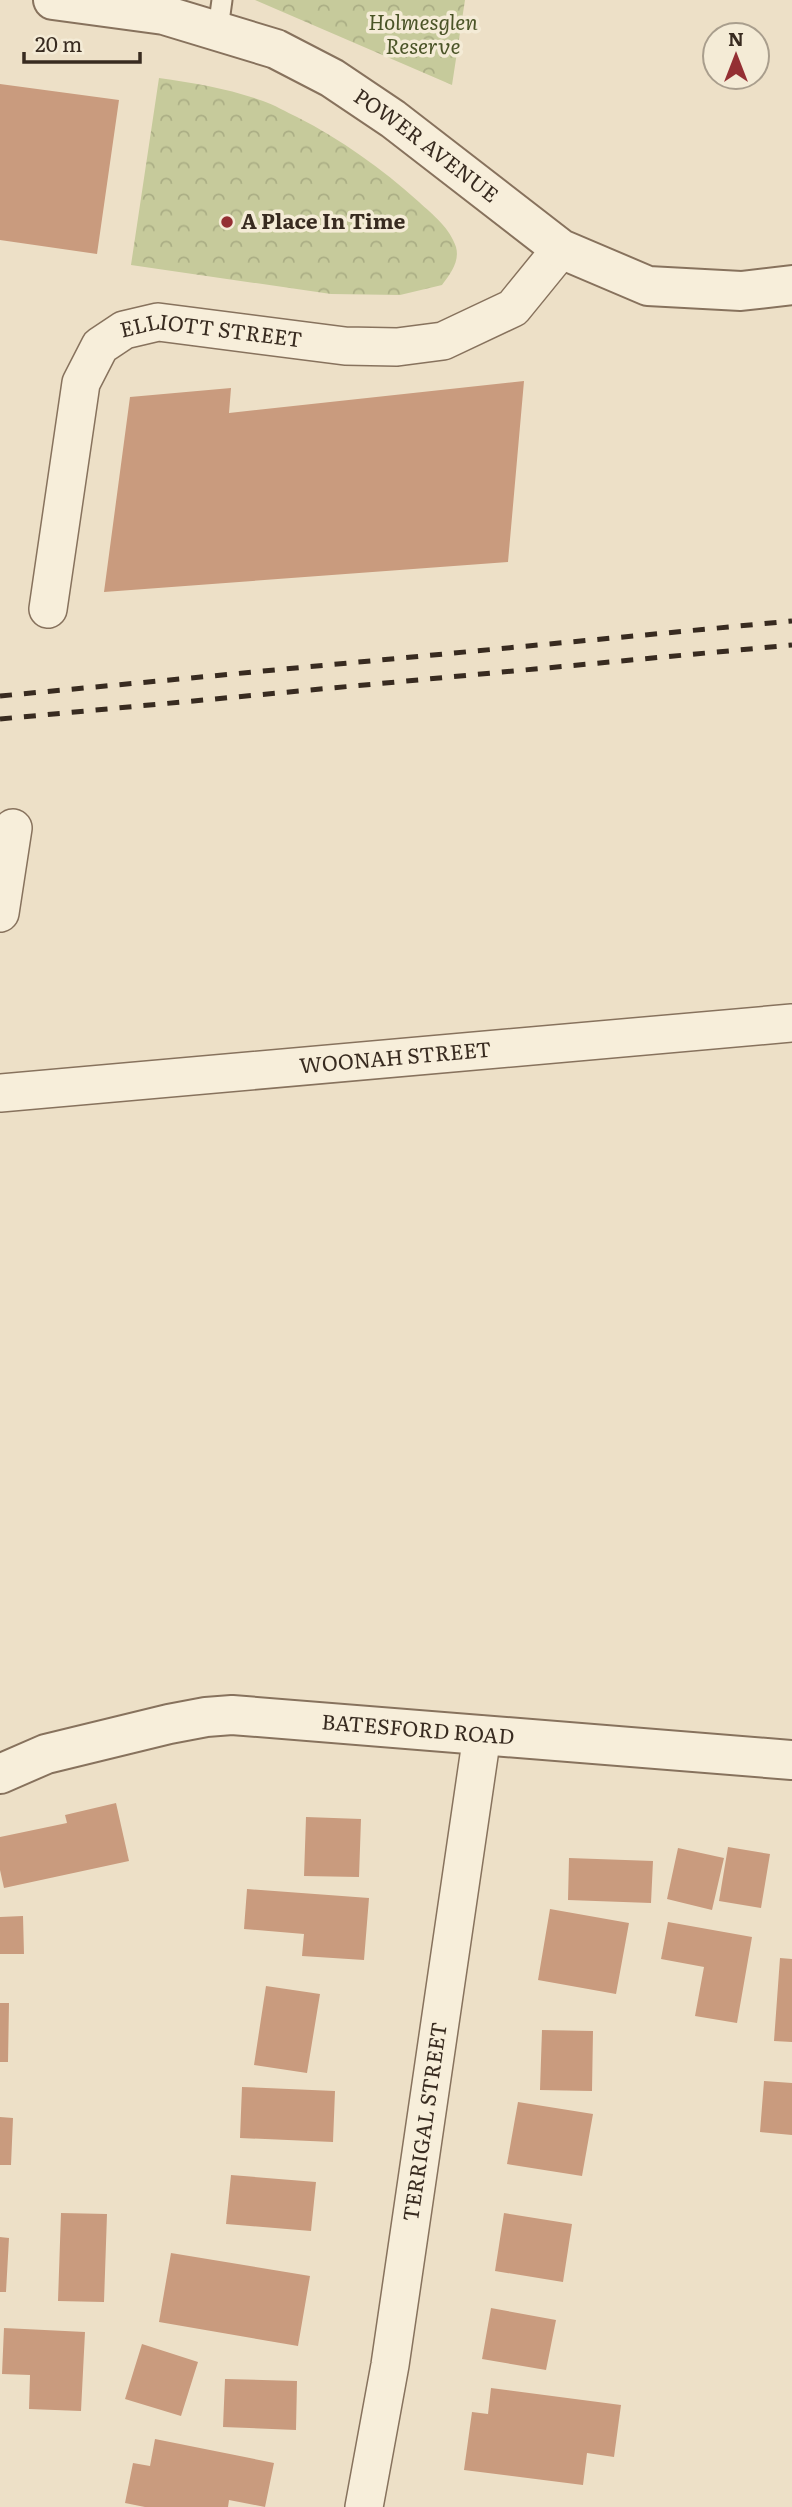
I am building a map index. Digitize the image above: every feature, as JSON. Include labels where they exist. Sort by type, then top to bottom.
[{"type":"street","name":"POWER AVENUE","points":[[53,0],[163,15],[220,15],[276,49],[332,78],[393,119],[561,249],[648,286],[741,291],[792,285]]},
{"type":"street","name":"ELLIOTT STREET","points":[[48,609],[81,383],[100,346],[124,330],[158,322],[345,346],[397,347],[443,341],[513,308],[561,249]]},
{"type":"street","points":[[0,913],[13,828]]},
{"type":"street","name":"WOONAH STREET","points":[[0,1093],[792,1023]]},
{"type":"street","name":"BATESFORD ROAD","points":[[0,1774],[46,1754],[169,1724],[232,1715],[792,1760]]},
{"type":"street","name":"TERRIGAL STREET","points":[[364,2507],[392,2351],[482,1735]]},
{"type":"street","name":"BATESFORD ROAD","points":[[0,1754],[46,1754]]},
{"type":"green space","name":"Holmesglen Reserve","points":[[255,0],[465,0],[452,85]]},
{"type":"green space","points":[[159,78],[225,90],[267,103],[314,126],[361,155],[419,202],[450,234],[457,252],[448,277],[442,285],[400,295],[331,294],[131,265]]},
{"type":"building","points":[[0,84],[119,100],[97,254],[0,240]]},
{"type":"building","points":[[524,381],[508,562],[104,592],[130,397],[231,388],[229,413]]},
{"type":"building","points":[[116,1803],[129,1861],[4,1888],[0,1870],[0,1837],[67,1823],[65,1815]]},
{"type":"building","points":[[306,1817],[361,1819],[359,1877],[304,1876]]},
{"type":"building","points":[[728,1847],[770,1854],[761,1908],[719,1901]]},
{"type":"building","points":[[678,1848],[724,1858],[712,1910],[667,1899]]},
{"type":"building","points":[[569,1858],[653,1861],[651,1903],[568,1900]]},
{"type":"building","points":[[247,1889],[369,1898],[364,1960],[302,1956],[304,1934],[244,1929]]},
{"type":"building","points":[[550,1909],[629,1923],[616,1994],[538,1980]]},
{"type":"building","points":[[23,1916],[24,1954],[0,1954],[0,1917]]},
{"type":"building","points":[[668,1922],[752,1937],[737,2023],[695,2016],[704,1967],[661,1959]]},
{"type":"building","points":[[780,1958],[792,1959],[792,2042],[774,2041]]},
{"type":"building","points":[[266,1986],[320,1994],[307,2073],[254,2065]]},
{"type":"building","points":[[0,2003],[9,2003],[8,2062],[0,2062]]},
{"type":"building","points":[[542,2030],[593,2031],[592,2091],[540,2090]]},
{"type":"building","points":[[764,2081],[792,2083],[792,2135],[760,2132]]},
{"type":"building","points":[[242,2087],[335,2091],[333,2142],[240,2138]]},
{"type":"building","points":[[518,2102],[593,2114],[582,2176],[507,2164]]},
{"type":"building","points":[[0,2117],[13,2118],[11,2165],[0,2165]]},
{"type":"building","points":[[231,2175],[316,2182],[311,2231],[226,2224]]},
{"type":"building","points":[[61,2213],[107,2214],[104,2302],[58,2301]]},
{"type":"building","points":[[504,2213],[572,2224],[563,2282],[495,2271]]},
{"type":"building","points":[[0,2237],[9,2238],[6,2292],[0,2292]]},
{"type":"building","points":[[171,2253],[310,2276],[298,2346],[159,2322]]},
{"type":"building","points":[[491,2308],[556,2320],[546,2370],[482,2359]]},
{"type":"building","points":[[4,2328],[85,2332],[81,2411],[29,2409],[30,2375],[2,2374]]},
{"type":"building","points":[[142,2344],[198,2362],[181,2416],[125,2399]]},
{"type":"building","points":[[225,2379],[297,2381],[296,2430],[223,2427]]},
{"type":"building","points":[[491,2388],[621,2405],[614,2457],[587,2453],[583,2485],[464,2470],[472,2412],[488,2414]]},
{"type":"building","points":[[155,2439],[274,2463],[265,2507],[229,2500],[228,2507],[145,2507],[125,2503],[133,2463],[150,2466]]},
{"type":"railway","points":[[0,696],[792,621]]},
{"type":"railway","points":[[0,719],[792,645]]},
{"type":"place","name":"A Place In Time","points":[[227,222]]}]
